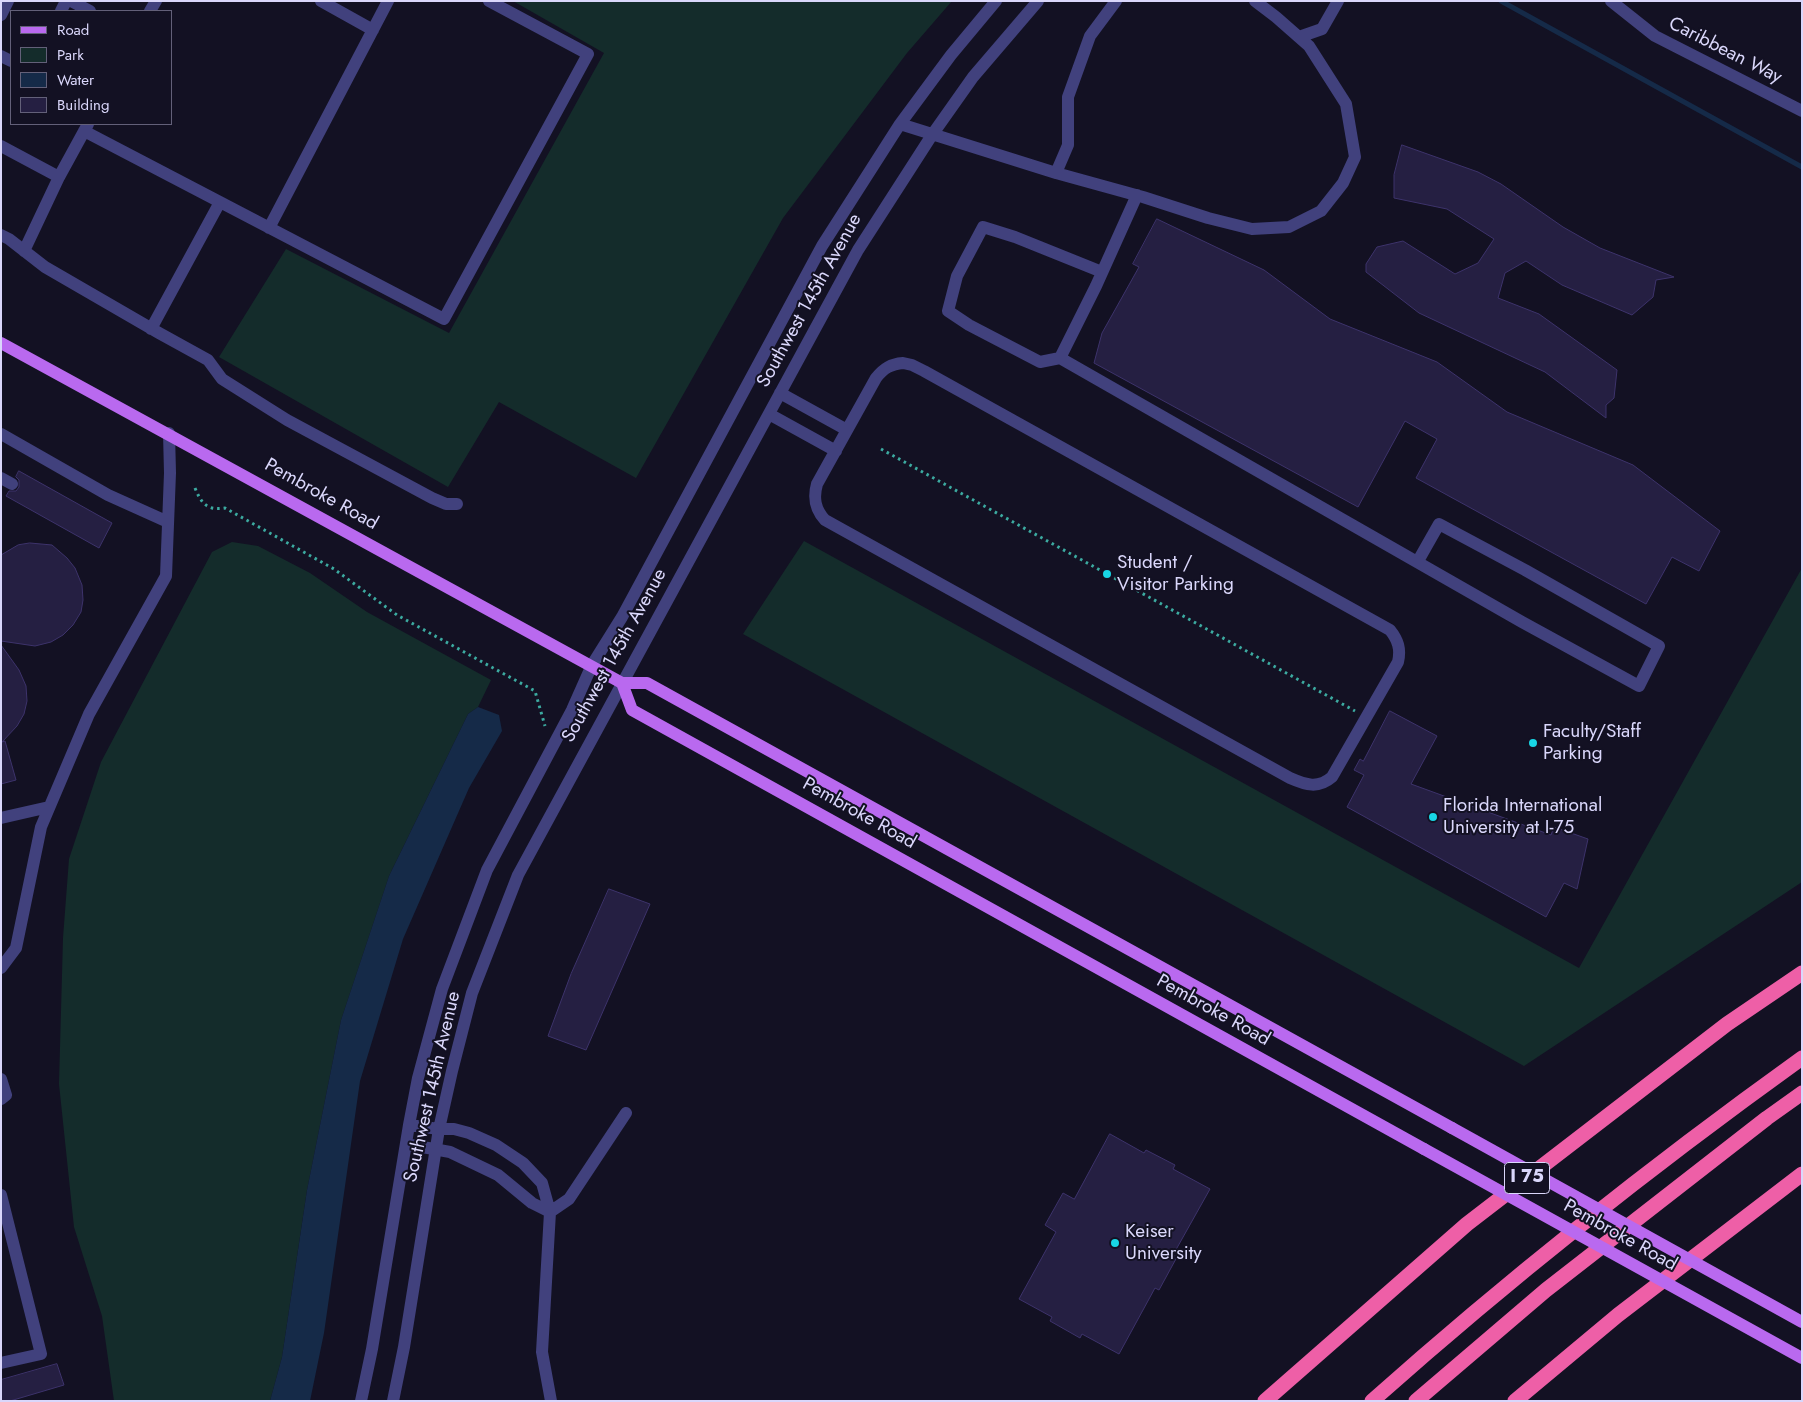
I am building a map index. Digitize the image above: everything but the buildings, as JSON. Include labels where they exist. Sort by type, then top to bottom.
[{"type":"highway","name":"I 75","points":[[1265,1401],[1467,1224],[1727,1024],[1802,973]]},
{"type":"highway","points":[[1372,1401],[1533,1264],[1650,1172],[1802,1058]]},
{"type":"highway","points":[[1416,1401],[1554,1284],[1802,1093]]},
{"type":"highway","points":[[1515,1401],[1618,1315],[1802,1174]]},
{"type":"main road","name":"Pembroke Road","points":[[1,342],[622,683],[647,683],[1802,1322]]},
{"type":"main road","name":"Pembroke Road","points":[[622,683],[632,710],[1802,1358]]},
{"type":"street","points":[[1,15],[8,1]]},
{"type":"street","points":[[71,1],[88,10]]},
{"type":"street","points":[[321,1],[373,30]]},
{"type":"street","points":[[270,228],[388,1]]},
{"type":"street","points":[[24,252],[59,177],[86,127],[220,202],[444,319],[588,54],[488,1]]},
{"type":"street","name":"Southwest 145th Avenue","points":[[361,1401],[374,1340],[418,1078],[442,989],[487,870],[572,710],[592,665],[617,626],[822,246],[900,124],[951,55],[996,1]]},
{"type":"street","name":"Southwest 145th Avenue","points":[[393,1401],[404,1347],[439,1129],[452,1071],[472,993],[518,875],[858,250],[932,135],[973,77],[1038,1]]},
{"type":"street","points":[[1056,173],[1068,146],[1068,97],[1090,36],[1116,1]]},
{"type":"street","points":[[900,124],[1208,218],[1252,229],[1289,228],[1320,210],[1343,183],[1355,157],[1346,104],[1309,46],[1255,1]]},
{"type":"street","points":[[1299,37],[1322,29],[1338,1]]},
{"type":"street","name":"Caribbean Way","points":[[1611,1],[1656,36],[1802,111]]},
{"type":"street","points":[[1,146],[59,177]]},
{"type":"street","points":[[1060,358],[1137,195]]},
{"type":"street","points":[[151,329],[220,202]]},
{"type":"street","points":[[1102,272],[1015,237],[983,227],[958,276],[948,311],[969,325],[1040,362],[1060,358],[1522,622],[1638,686],[1659,646],[1439,524],[1418,561]]},
{"type":"street","points":[[1,235],[45,267],[208,360],[222,380],[287,420],[424,494],[446,504],[457,504]]},
{"type":"street","points":[[894,364],[912,365],[1390,630],[1398,644],[1400,652],[1398,662],[1337,770],[1328,781],[1312,786],[1306,785],[1290,778],[825,520],[817,509],[814,494],[836,451],[881,372],[894,364]]},
{"type":"street","points":[[780,392],[848,430]]},
{"type":"street","points":[[769,414],[836,451]]},
{"type":"street","points":[[1,968],[16,948],[41,826],[89,714],[166,576],[169,433]]},
{"type":"street","points":[[1,434],[108,495],[168,522]]},
{"type":"street","points":[[1,818],[49,807]]},
{"type":"street","points":[[1,1079],[6,1095],[1,1099]]},
{"type":"street","points":[[550,1212],[569,1199],[626,1113]]},
{"type":"street","points":[[409,1125],[454,1129],[470,1133],[496,1145],[523,1163],[542,1183],[550,1212],[542,1352],[551,1401]]},
{"type":"street","points":[[406,1144],[450,1152],[498,1175],[532,1203],[550,1212]]},
{"type":"street","points":[[1,1195],[3,1211],[41,1354],[1,1363]]},
{"type":"path","points":[[881,449],[1367,718]]},
{"type":"path","points":[[195,488],[200,500],[215,510],[224,508],[334,569],[397,615],[535,691],[545,726]]},
{"type":"green space","points":[[513,1],[952,1],[907,53],[783,218],[636,478],[499,402],[448,487],[219,357],[286,249],[449,333],[604,53]]},
{"type":"green space","points":[[804,541],[1579,968],[1802,568],[1802,882],[1524,1066],[743,634]]},
{"type":"green space","points":[[232,542],[258,546],[310,573],[367,612],[491,680],[478,707],[468,714],[389,876],[341,1020],[307,1190],[282,1357],[270,1401],[114,1401],[102,1316],[74,1227],[59,1084],[63,938],[69,859],[101,762],[212,552]]},
{"type":"water","points":[[478,707],[499,715],[502,731],[469,788],[403,939],[360,1081],[324,1333],[310,1401],[270,1401],[282,1357],[307,1190],[341,1020],[389,876],[468,714]]},
{"type":"waterway","points":[[1501,1],[1802,167]]},
{"type":"place","name":"Student / Visitor Parking","points":[[1107,574]]},
{"type":"place","name":"Faculty/Staff Parking","points":[[1533,743]]},
{"type":"place","name":"Florida International University at I-75","points":[[1433,817]]},
{"type":"place","name":"Keiser University","points":[[1115,1243]]}]
